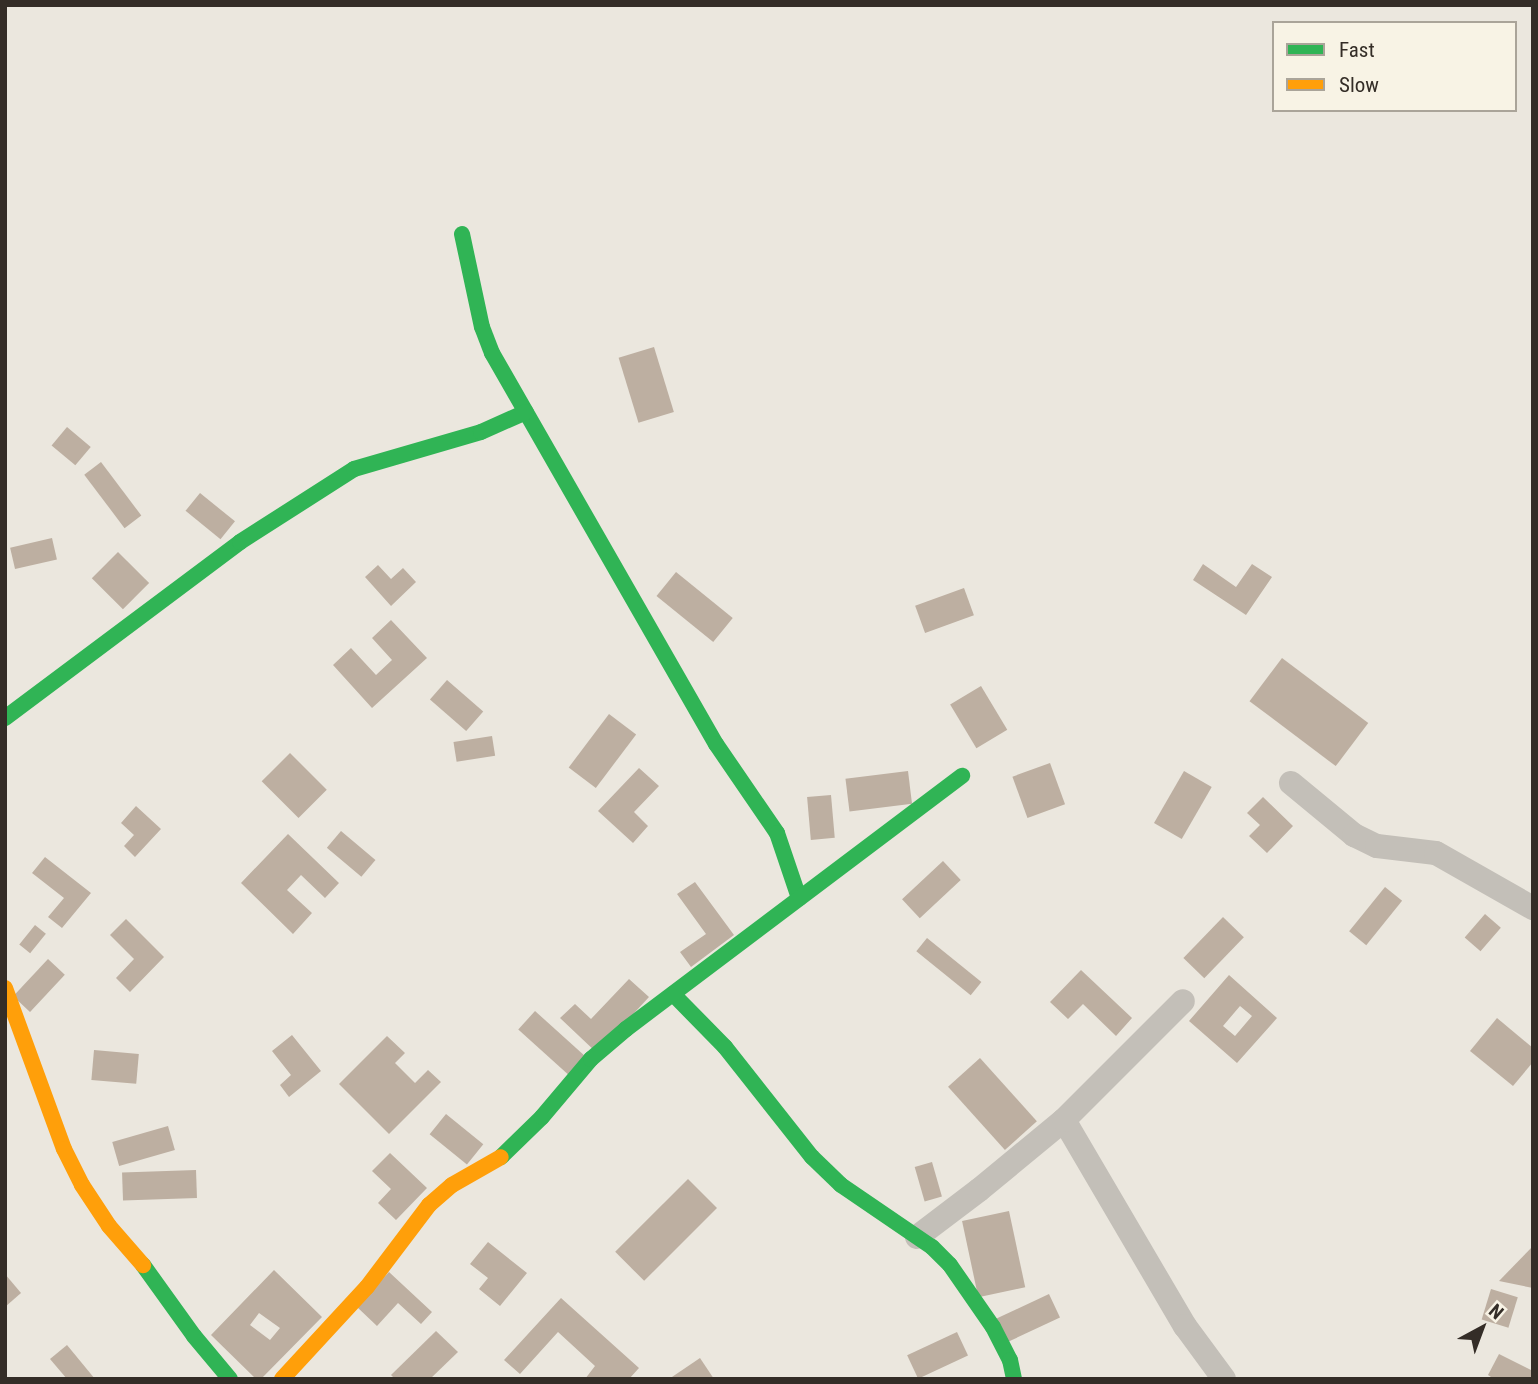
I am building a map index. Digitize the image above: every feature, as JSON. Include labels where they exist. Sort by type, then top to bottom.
[{"type":"street","points":[[462,234],[482,327],[504,375],[716,744],[777,833],[800,898]]},
{"type":"street","points":[[5,718],[240,542],[305,498],[354,470],[481,432],[526,412]]},
{"type":"street","points":[[282,1379],[367,1287],[440,1194],[495,1163],[542,1117],[591,1059],[962,776]]},
{"type":"street","points":[[1292,783],[1354,835],[1377,846],[1436,853],[1533,908]]},
{"type":"street","points":[[5,988],[64,1149],[82,1185],[102,1216],[153,1276],[194,1336],[230,1379]]},
{"type":"street","points":[[673,994],[725,1047],[812,1157],[841,1185],[917,1237],[950,1265],[993,1327],[1010,1360],[1014,1379]]},
{"type":"street","points":[[917,1237],[1064,1120],[1183,1001]]},
{"type":"street","points":[[1064,1120],[1179,1316],[1223,1379]]},
{"type":"building","points":[[654,347],[674,412],[638,423],[619,358]]},
{"type":"building","points":[[67,427],[91,447],[75,465],[52,445]]},
{"type":"building","points":[[101,462],[141,516],[125,528],[84,475]]},
{"type":"building","points":[[200,493],[235,521],[220,539],[186,511]]},
{"type":"building","points":[[52,538],[57,559],[15,569],[10,548]]},
{"type":"building","points":[[118,552],[149,583],[123,609],[92,578]]},
{"type":"building","points":[[1203,564],[1236,587],[1252,564],[1272,577],[1246,615],[1193,580]]},
{"type":"building","points":[[378,565],[391,579],[403,568],[416,582],[391,606],[365,577]]},
{"type":"building","points":[[676,572],[733,618],[713,642],[656,596]]},
{"type":"building","points":[[964,588],[974,615],[925,633],[915,606]]},
{"type":"building","points":[[391,620],[427,658],[372,708],[333,665],[351,648],[376,675],[392,660],[372,638]]},
{"type":"building","points":[[1282,658],[1368,723],[1336,766],[1250,701]]},
{"type":"building","points":[[447,680],[483,711],[466,731],[430,700]]},
{"type":"building","points":[[981,686],[1007,730],[976,748],[950,705]]},
{"type":"building","points":[[609,714],[636,734],[596,788],[569,768]]},
{"type":"building","points":[[492,736],[495,756],[457,762],[453,742]]},
{"type":"building","points":[[290,753],[327,790],[298,818],[262,781]]},
{"type":"building","points":[[1050,763],[1065,804],[1027,818],[1012,777]]},
{"type":"building","points":[[639,768],[659,786],[634,812],[648,826],[633,843],[598,811]]},
{"type":"building","points":[[908,771],[912,804],[849,811],[845,779]]},
{"type":"building","points":[[1184,771],[1212,787],[1182,839],[1154,823]]},
{"type":"building","points":[[831,795],[835,838],[811,840],[807,797]]},
{"type":"building","points":[[1263,797],[1293,826],[1267,853],[1249,836],[1260,825],[1247,813]]},
{"type":"building","points":[[136,806],[161,829],[135,857],[124,846],[134,835],[121,823]]},
{"type":"building","points":[[341,831],[375,860],[361,877],[327,848]]},
{"type":"building","points":[[288,834],[339,883],[325,898],[301,875],[287,890],[312,913],[293,934],[241,883]]},
{"type":"building","points":[[45,857],[91,893],[62,928],[48,917],[64,898],[32,873]]},
{"type":"building","points":[[943,861],[961,880],[920,918],[902,899]]},
{"type":"building","points":[[695,882],[734,935],[691,967],[680,952],[706,934],[677,894]]},
{"type":"building","points":[[1385,887],[1402,901],[1366,945],[1349,931]]},
{"type":"building","points":[[1485,914],[1501,928],[1481,951],[1465,937]]},
{"type":"building","points":[[1223,917],[1244,937],[1204,978],[1183,958]]},
{"type":"building","points":[[126,919],[164,957],[130,992],[116,978],[134,959],[110,935]]},
{"type":"building","points":[[35,925],[46,934],[30,953],[19,944]]},
{"type":"building","points":[[927,938],[981,982],[971,995],[916,951]]},
{"type":"building","points":[[48,959],[65,975],[30,1012],[13,996]]},
{"type":"building","points":[[1081,970],[1132,1018],[1116,1036],[1083,1004],[1068,1019],[1050,1002]]},
{"type":"building","points":[[1229,975],[1277,1018],[1237,1063],[1189,1021]],"holes":[[[1240,1006],[1252,1016],[1235,1036],[1223,1026]]]},
{"type":"building","points":[[629,979],[649,997],[597,1053],[560,1018],[575,1004],[591,1019]]},
{"type":"building","points":[[535,1011],[586,1057],[570,1076],[518,1030]]},
{"type":"building","points":[[1497,1018],[1533,1048],[1533,1062],[1513,1086],[1470,1051]]},
{"type":"building","points":[[292,1035],[321,1071],[289,1097],[280,1085],[291,1075],[272,1051]]},
{"type":"building","points":[[387,1036],[405,1053],[395,1063],[415,1083],[428,1070],[441,1082],[389,1134],[339,1084]]},
{"type":"building","points":[[94,1050],[139,1054],[136,1084],[91,1080]]},
{"type":"building","points":[[980,1058],[1037,1121],[1005,1150],[948,1087]]},
{"type":"building","points":[[446,1114],[483,1144],[467,1164],[430,1134]]},
{"type":"building","points":[[168,1126],[175,1150],[119,1166],[112,1142]]},
{"type":"building","points":[[390,1153],[427,1188],[396,1220],[378,1203],[391,1189],[372,1171]]},
{"type":"building","points":[[932,1162],[942,1197],[925,1202],[915,1167]]},
{"type":"building","points":[[196,1170],[197,1198],[123,1201],[122,1173]]},
{"type":"building","points":[[688,1179],[717,1208],[644,1281],[615,1252]]},
{"type":"building","points":[[1009,1211],[1025,1287],[978,1297],[962,1221]]},
{"type":"building","points":[[488,1242],[527,1273],[500,1306],[479,1289],[488,1278],[470,1264]]},
{"type":"building","points":[[1533,1246],[1533,1288],[1499,1281]]},
{"type":"building","points":[[274,1270],[322,1317],[261,1379],[256,1379],[211,1335]],"holes":[[[259,1313],[280,1328],[270,1340],[250,1325]]]},
{"type":"building","points":[[389,1272],[432,1312],[421,1324],[398,1303],[377,1326],[357,1307]]},
{"type":"building","points":[[5,1274],[21,1293],[5,1307]]},
{"type":"building","points":[[1491,1289],[1518,1297],[1508,1328],[1482,1320]]},
{"type":"building","points":[[1049,1294],[1060,1318],[1004,1344],[993,1320]]},
{"type":"building","points":[[561,1298],[639,1368],[629,1379],[585,1379],[595,1366],[558,1332],[520,1374],[504,1360]]},
{"type":"building","points":[[436,1331],[458,1352],[430,1379],[395,1379],[391,1375]]},
{"type":"building","points":[[957,1332],[968,1356],[918,1379],[907,1355]]},
{"type":"building","points":[[67,1345],[95,1379],[67,1379],[50,1359]]},
{"type":"building","points":[[1499,1354],[1533,1371],[1533,1379],[1494,1379],[1488,1375]]},
{"type":"building","points":[[700,1358],[714,1379],[669,1379]]},
{"type":"traffic: fast","points":[[462,234],[482,327],[492,353],[716,744],[777,833],[799,898]]},
{"type":"traffic: fast","points":[[5,718],[240,542],[354,469],[481,432],[526,412]]},
{"type":"traffic: fast","points":[[501,1157],[542,1117],[591,1059],[626,1029],[962,776]]},
{"type":"traffic: fast","points":[[673,994],[725,1047],[812,1157],[841,1185],[932,1247],[950,1265],[993,1327],[1010,1360],[1014,1379]]},
{"type":"traffic: fast","points":[[143,1265],[194,1336],[230,1379]]},
{"type":"traffic: slow","points":[[5,988],[64,1149],[82,1185],[109,1226],[143,1265]]},
{"type":"traffic: slow","points":[[282,1379],[367,1287],[429,1205],[452,1185],[501,1157]]}]
